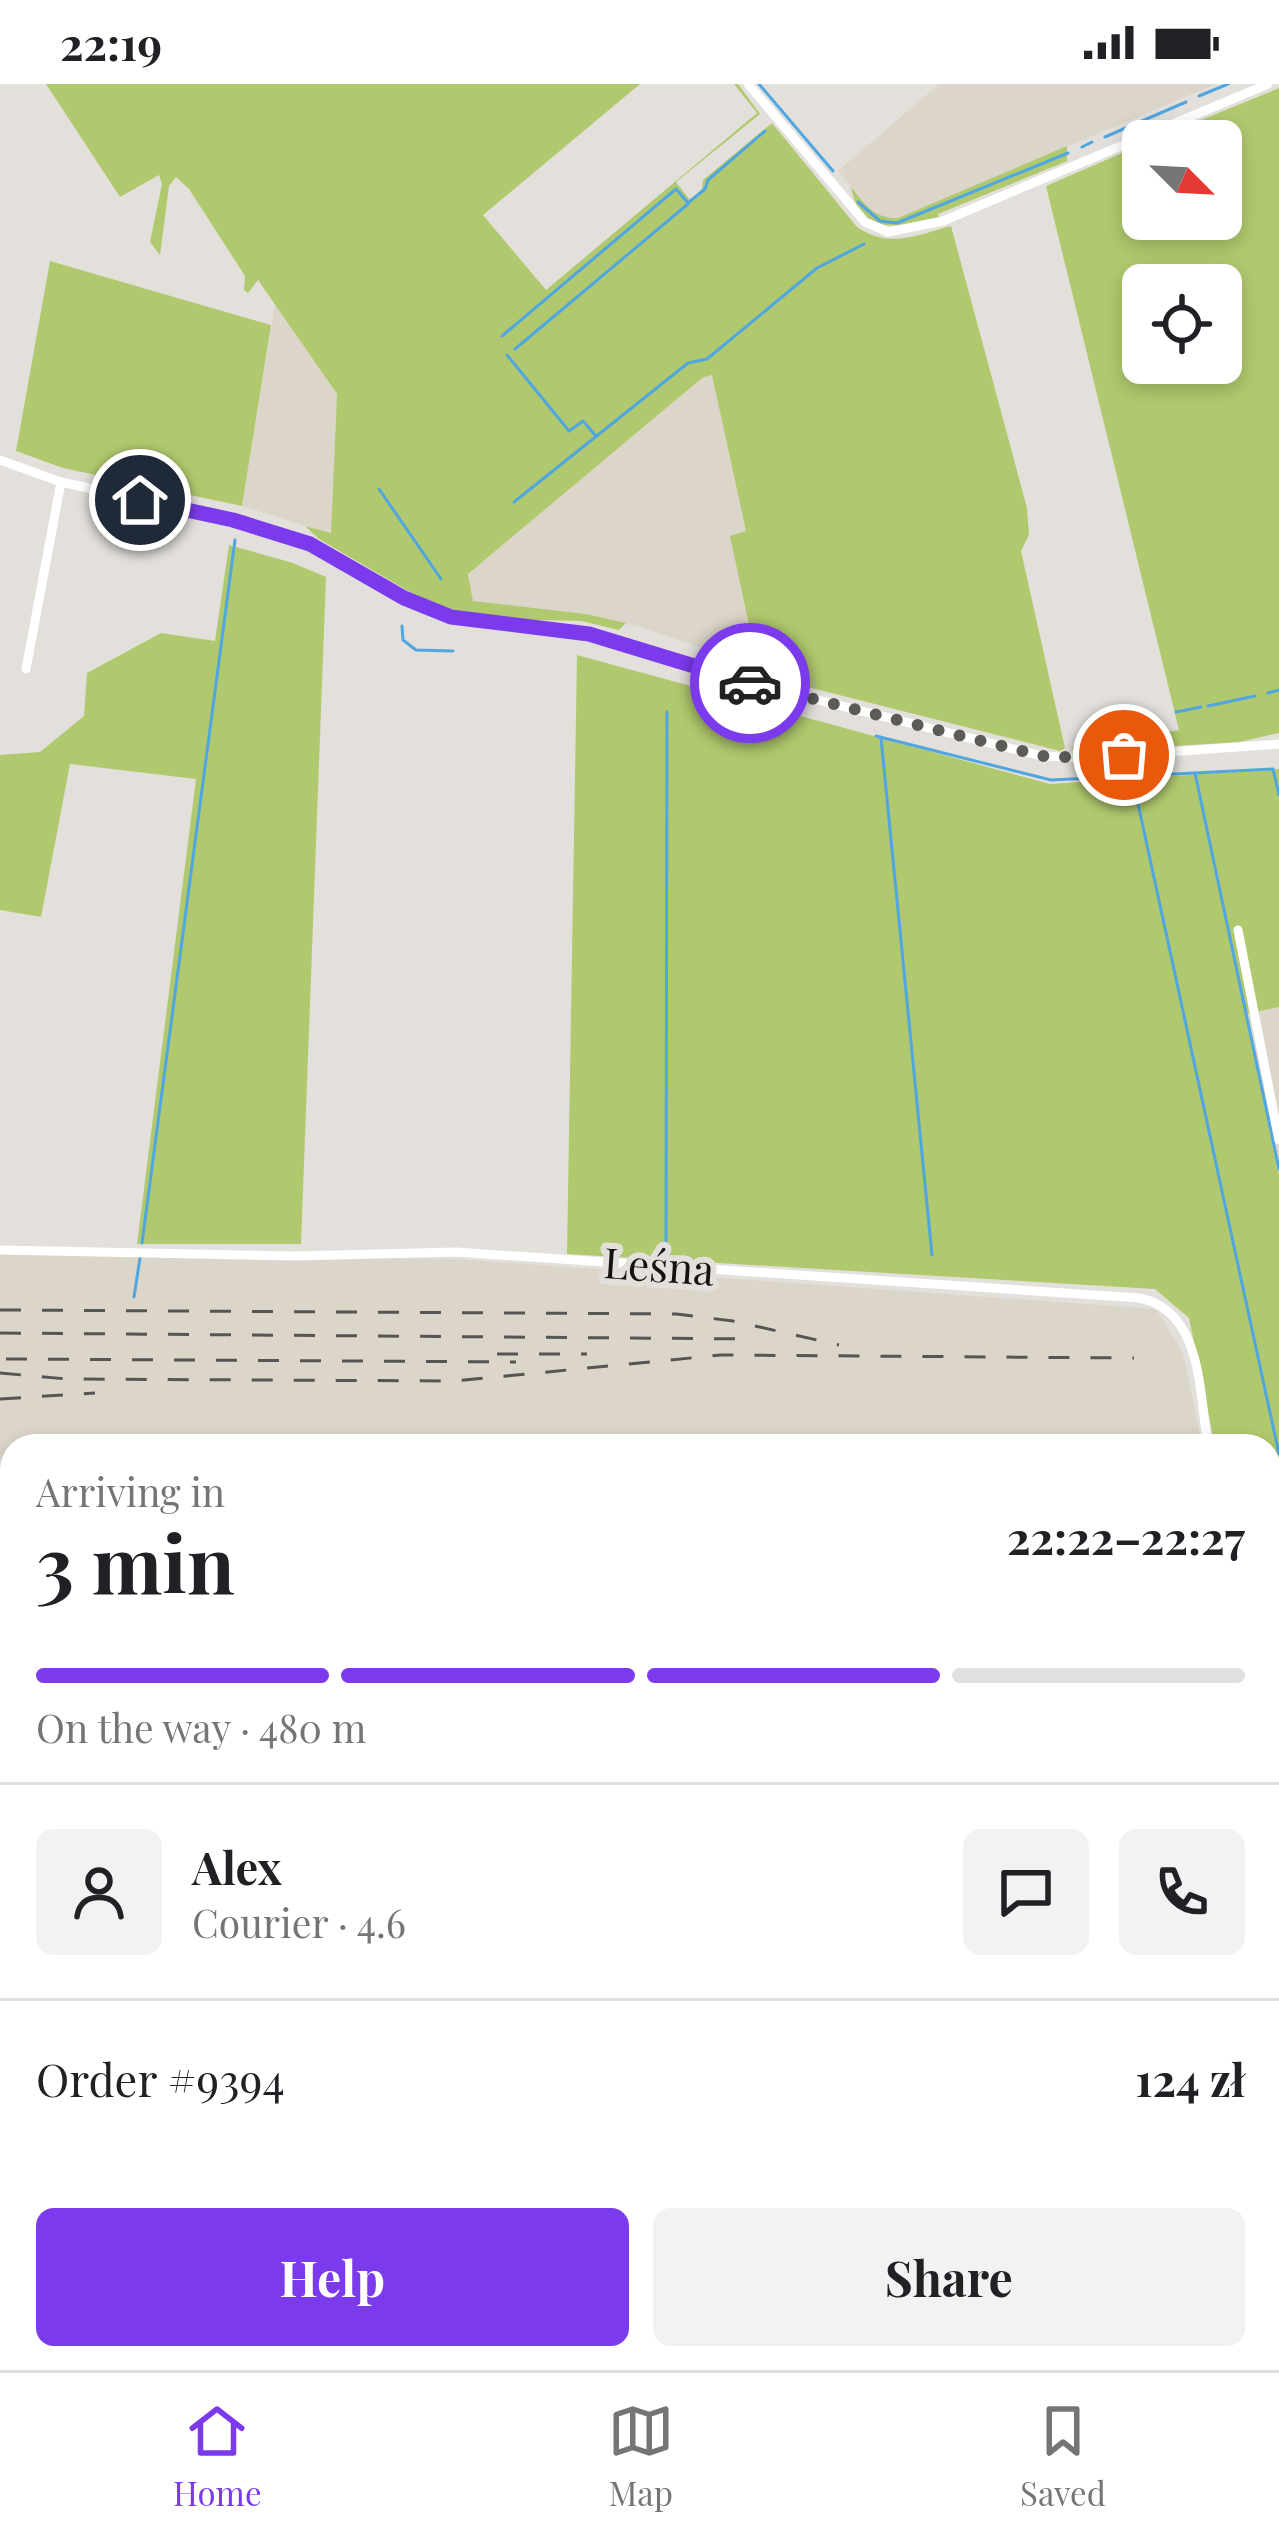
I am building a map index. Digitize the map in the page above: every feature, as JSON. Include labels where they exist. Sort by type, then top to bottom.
[{"type":"street","points":[[748,84],[866,221],[888,232],[943,221],[1268,84]]},
{"type":"street","points":[[0,460],[62,482],[233,520],[310,544],[404,598],[451,617],[589,634],[705,672],[1042,756],[1084,758],[1279,744]]},
{"type":"street","points":[[26,669],[62,482]]},
{"type":"street","points":[[1238,930],[1279,1140]]},
{"type":"street","name":"Leśna","points":[[0,1250],[296,1256],[456,1252],[1139,1298],[1165,1306],[1184,1326],[1206,1434]]},
{"type":"shaded area","points":[[939,84],[1216,84],[898,218],[873,213],[838,171]]},
{"type":"shaded area","points":[[275,304],[337,394],[331,534],[242,506]]},
{"type":"shaded area","points":[[713,375],[746,532],[731,536],[756,666],[586,614],[473,601],[468,574],[702,378]]},
{"type":"shaded area","points":[[1279,1007],[1279,1175],[1245,1013]]},
{"type":"shaded area","points":[[0,1254],[456,1259],[1156,1309],[1183,1353],[1200,1434],[0,1434]]},
{"type":"green space","points":[[46,84],[640,84],[483,215],[546,290],[757,113],[734,84],[738,84],[760,114],[676,182],[690,200],[702,189],[703,180],[772,123],[857,227],[869,234],[892,239],[951,226],[1027,508],[1029,535],[1021,551],[1065,748],[1060,751],[732,668],[734,661],[757,663],[730,536],[746,531],[712,375],[702,378],[468,574],[473,601],[626,623],[619,630],[581,621],[499,619],[451,609],[415,595],[319,539],[305,526],[331,533],[337,394],[258,280],[248,293],[244,290],[245,276],[189,189],[176,177],[169,186],[160,255],[150,242],[162,184],[159,175],[120,197]]},
{"type":"green space","points":[[1279,88],[1279,733],[1239,742],[1079,752],[1071,747],[1179,730],[1046,186],[1122,153],[1122,240],[1242,240],[1242,120],[1201,120]]},
{"type":"green space","points":[[1067,146],[1067,161],[924,222],[896,226],[872,221],[856,203],[851,187],[876,213],[898,218]]},
{"type":"green space","points":[[50,261],[271,325],[242,506],[63,468],[16,451]]},
{"type":"green space","points":[[229,545],[326,577],[301,1244],[137,1244],[196,779],[70,764],[41,917],[0,910],[0,755],[40,752],[84,716],[87,673],[161,633],[215,641]]},
{"type":"green space","points":[[577,655],[1050,784],[1279,769],[1279,1007],[1245,1014],[1279,1175],[1279,1434],[1213,1434],[1189,1318],[1155,1289],[567,1254]]},
{"type":"waterway","points":[[759,84],[833,171]]},
{"type":"waterway","points":[[1199,96],[1228,84]]},
{"type":"waterway","points":[[1105,137],[1186,102]]},
{"type":"waterway","points":[[502,336],[676,189],[688,203],[765,131]]},
{"type":"waterway","points":[[1082,147],[1092,142]]},
{"type":"waterway","points":[[858,202],[880,221],[897,223],[1068,153]]},
{"type":"waterway","points":[[515,349],[688,204]]},
{"type":"waterway","points":[[514,502],[688,363],[707,359],[817,268],[864,244]]},
{"type":"waterway","points":[[507,355],[569,431],[583,421],[595,435]]},
{"type":"waterway","points":[[379,489],[441,579]]},
{"type":"waterway","points":[[142,1243],[235,540]]},
{"type":"waterway","points":[[402,626],[403,640],[416,650],[453,651]]},
{"type":"waterway","points":[[1268,693],[1279,690]]},
{"type":"waterway","points":[[1208,706],[1255,696]]},
{"type":"waterway","points":[[1176,712],[1201,707]]},
{"type":"waterway","points":[[666,1249],[667,712]]},
{"type":"waterway","points":[[876,736],[1051,780],[1194,773]]},
{"type":"waterway","points":[[881,738],[932,1255]]},
{"type":"waterway","points":[[1279,795],[1273,769],[1195,773],[1279,1169]]},
{"type":"waterway","points":[[1132,776],[1275,1434]]},
{"type":"waterway","points":[[134,1297],[140,1258]]},
{"type":"railway","points":[[0,1310],[676,1314],[733,1321],[839,1345]]},
{"type":"railway","points":[[0,1333],[756,1339]]},
{"type":"railway","points":[[497,1354],[587,1354]]},
{"type":"railway","points":[[0,1373],[67,1379],[455,1381],[721,1355],[1134,1358]]},
{"type":"railway","points":[[6,1359],[516,1362]]},
{"type":"railway","points":[[0,1399],[95,1393]]},
{"type":"way so far","points":[[750,683],[1042,756],[1124,755]]},
{"type":"route","points":[[140,500],[233,520],[310,544],[404,598],[451,617],[589,634],[750,683]]}]
